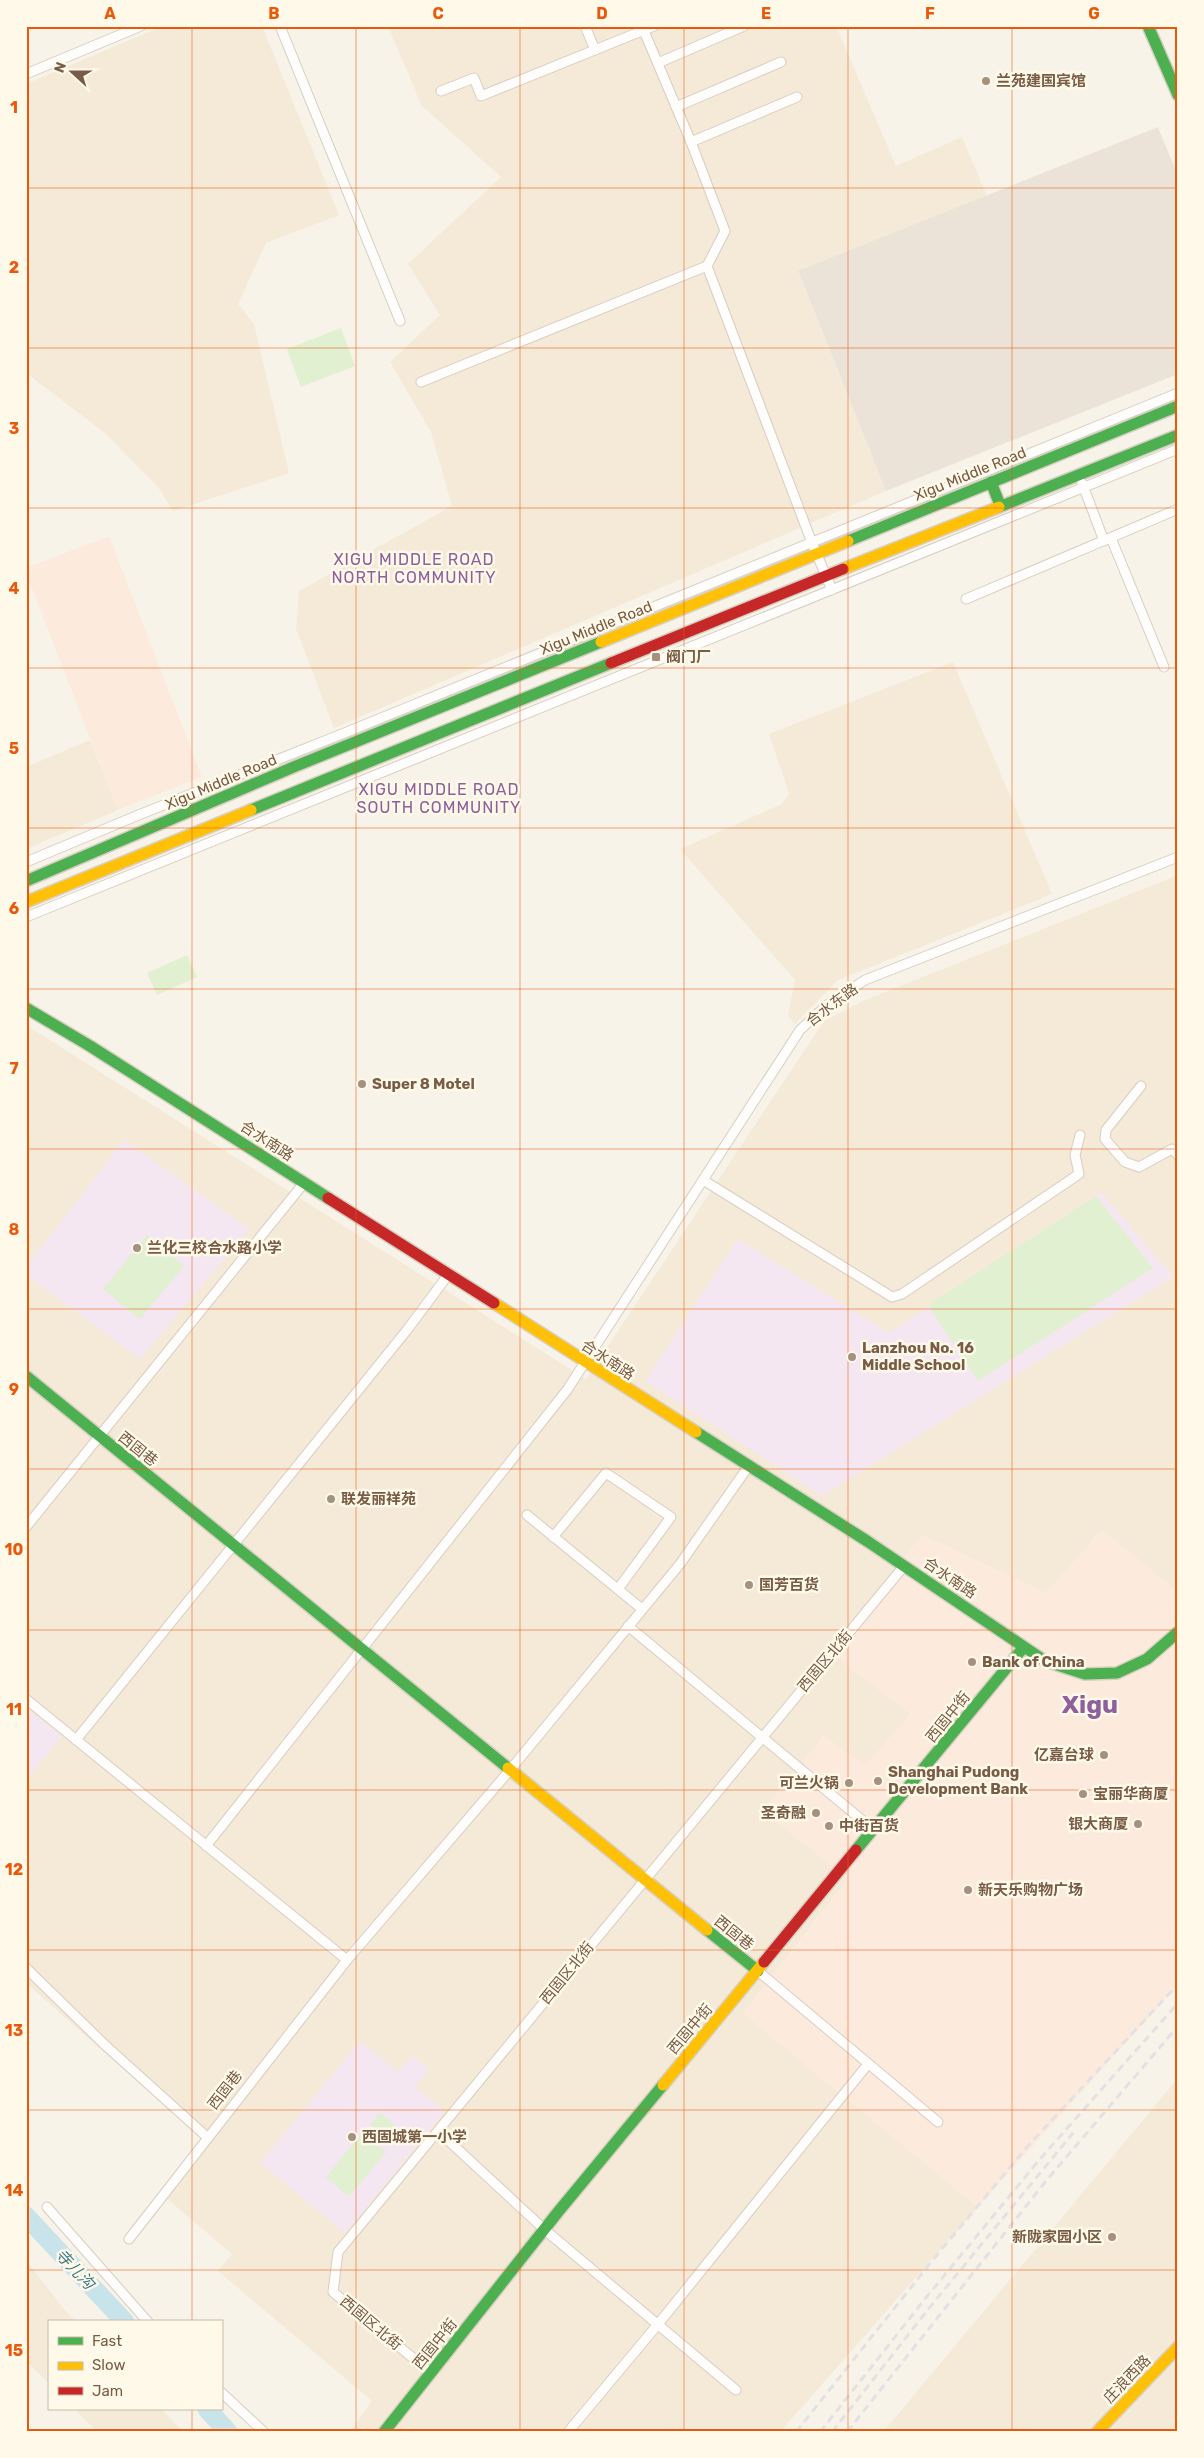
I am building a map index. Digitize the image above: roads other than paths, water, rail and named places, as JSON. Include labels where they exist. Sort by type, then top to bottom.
[{"type":"main road","points":[[1148,26],[1178,95]]},
{"type":"main road","name":"Xigu Middle Road","points":[[26,881],[814,548],[991,482],[1178,406]]},
{"type":"main road","points":[[26,902],[1000,505],[1178,435]]},
{"type":"main road","points":[[991,482],[1000,505]]},
{"type":"main road","points":[[296,766],[306,788]]},
{"type":"main road","name":"合水南路","points":[[26,1008],[90,1046],[904,1566],[1023,1648],[1061,1668],[1077,1673],[1106,1676],[1143,1664],[1178,1632]]},
{"type":"main road","name":"西固巷","points":[[26,1376],[758,1971]]},
{"type":"main road","name":"西固中街","points":[[384,2432],[545,2230],[1023,1648]]},
{"type":"main road","name":"庄浪西路","points":[[1097,2432],[1178,2348]]},
{"type":"street","points":[[26,74],[141,26]]},
{"type":"street","points":[[280,26],[400,321]]},
{"type":"street","points":[[585,26],[594,50]]},
{"type":"street","points":[[441,91],[474,78],[481,96],[654,26]]},
{"type":"street","points":[[658,63],[744,26]]},
{"type":"street","points":[[420,382],[707,266],[725,231],[691,142],[644,30]]},
{"type":"street","points":[[676,107],[781,62]]},
{"type":"street","points":[[691,142],[797,97]]},
{"type":"street","points":[[707,266],[814,548],[832,590]]},
{"type":"street","points":[[26,862],[140,814],[814,548],[1178,393]]},
{"type":"street","points":[[26,917],[1178,449]]},
{"type":"street","points":[[1079,474],[1164,667]]},
{"type":"street","points":[[966,599],[1178,509]]},
{"type":"street","name":"合水东路","points":[[362,1650],[567,1390],[800,1030],[812,1016],[864,980],[1178,858]]},
{"type":"street","points":[[1141,1086],[1106,1130],[1104,1139],[1125,1162],[1139,1167],[1172,1149],[1178,1155]]},
{"type":"street","points":[[703,1180],[892,1297],[902,1294],[1079,1174],[1075,1154],[1080,1135]]},
{"type":"street","points":[[26,1527],[304,1183]]},
{"type":"street","points":[[76,1740],[407,1330],[448,1275]]},
{"type":"street","points":[[510,1770],[680,1564],[748,1467]]},
{"type":"street","points":[[554,1537],[606,1473],[671,1517],[618,1589]]},
{"type":"street","points":[[527,1515],[642,1609]]},
{"type":"street","name":"西固区北街","points":[[431,2373],[333,2292],[338,2252],[904,1566]]},
{"type":"street","points":[[628,1626],[874,1830]]},
{"type":"street","points":[[206,1846],[362,1650]]},
{"type":"street","points":[[26,1699],[347,1960]]},
{"type":"street","name":"西固巷","points":[[129,2239],[347,1960],[510,1770]]},
{"type":"street","points":[[26,1968],[105,2045],[207,2137]]},
{"type":"street","name":"西固巷","points":[[758,1971],[938,2122]]},
{"type":"street","points":[[568,2432],[659,2323],[868,2064]]},
{"type":"street","points":[[438,2131],[545,2230],[659,2323],[736,2390]]},
{"type":"street","points":[[47,2207],[146,2320]]},
{"type":"street","points":[[222,2393],[264,2432]]},
{"type":"waterway","name":"寺儿沟","points":[[26,2216],[123,2320]]},
{"type":"waterway","name":"寺儿沟","points":[[208,2410],[228,2432]]},
{"type":"railway","points":[[796,2432],[932,2261],[1026,2148],[1178,1984]]},
{"type":"railway","points":[[820,2432],[925,2299],[1040,2159],[1178,2003]]},
{"type":"railway","points":[[847,2432],[1046,2181],[1178,2026]]},
{"type":"railway","points":[[832,2432],[930,2307],[1073,2133]]},
{"type":"place","name":"兰苑建国宾馆","points":[[986,81]]},
{"type":"place","name":"阀门厂","points":[[656,657]]},
{"type":"place","name":"Super 8 Motel","points":[[362,1084]]},
{"type":"place","name":"兰化三校合水路小学","points":[[137,1248]]},
{"type":"place","name":"Lanzhou No. 16 Middle School","points":[[852,1357]]},
{"type":"place","name":"联发丽祥苑","points":[[331,1499]]},
{"type":"place","name":"国芳百货","points":[[749,1585]]},
{"type":"place","name":"Bank of China","points":[[972,1662]]},
{"type":"place","name":"亿嘉台球","points":[[1104,1755]]},
{"type":"place","name":"Shanghai Pudong Development Bank","points":[[878,1781]]},
{"type":"place","name":"可兰火锅","points":[[849,1783]]},
{"type":"place","name":"宝丽华商厦","points":[[1083,1794]]},
{"type":"place","name":"圣奇融","points":[[816,1813]]},
{"type":"place","name":"银大商厦","points":[[1138,1824]]},
{"type":"place","name":"中街百货","points":[[829,1826]]},
{"type":"place","name":"新天乐购物广场","points":[[968,1890]]},
{"type":"place","name":"西固城第一小学","points":[[352,2137]]},
{"type":"place","name":"新陇家园小区","points":[[1112,2237]]},
{"type":"district","name":"XIGU MIDDLE ROAD NORTH COMMUNITY","points":[[414,568]]},
{"type":"district","name":"XIGU MIDDLE ROAD SOUTH COMMUNITY","points":[[439,798]]},
{"type":"district","name":"Xigu","points":[[1090,1704]]}]
